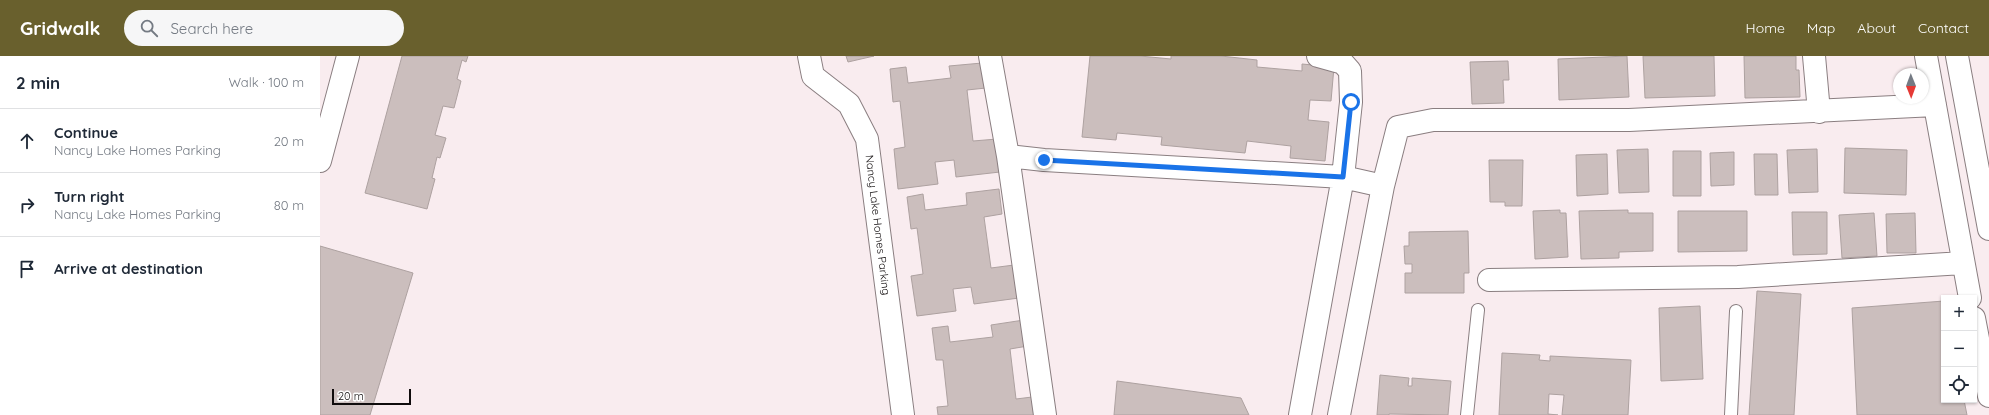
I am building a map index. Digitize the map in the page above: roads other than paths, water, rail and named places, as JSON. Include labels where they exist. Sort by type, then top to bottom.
[{"type":"street","points":[[320,161],[326,112],[348,56]]},
{"type":"street","name":"Nancy Lake Homes Parking","points":[[808,56],[813,76],[849,104],[868,139],[903,415]]},
{"type":"street","points":[[990,56],[1008,156],[1045,415]]},
{"type":"street","points":[[1300,415],[1343,177],[1351,102],[1350,71],[1343,64],[1318,56]]},
{"type":"street","points":[[1814,56],[1819,112]]},
{"type":"street","points":[[1926,56],[1969,295]]},
{"type":"street","points":[[1957,56],[1989,229]]},
{"type":"street","points":[[1339,415],[1383,186],[1398,127],[1433,120],[1629,120],[1819,112],[1935,105]]},
{"type":"street","points":[[1008,156],[1044,160],[1343,177],[1383,186]]},
{"type":"street","points":[[1489,280],[1738,277],[1963,263]]},
{"type":"street","points":[[1976,331],[1989,396]]},
{"type":"lane","points":[[1467,415],[1478,310]]},
{"type":"lane","points":[[1731,415],[1736,311]]}]
